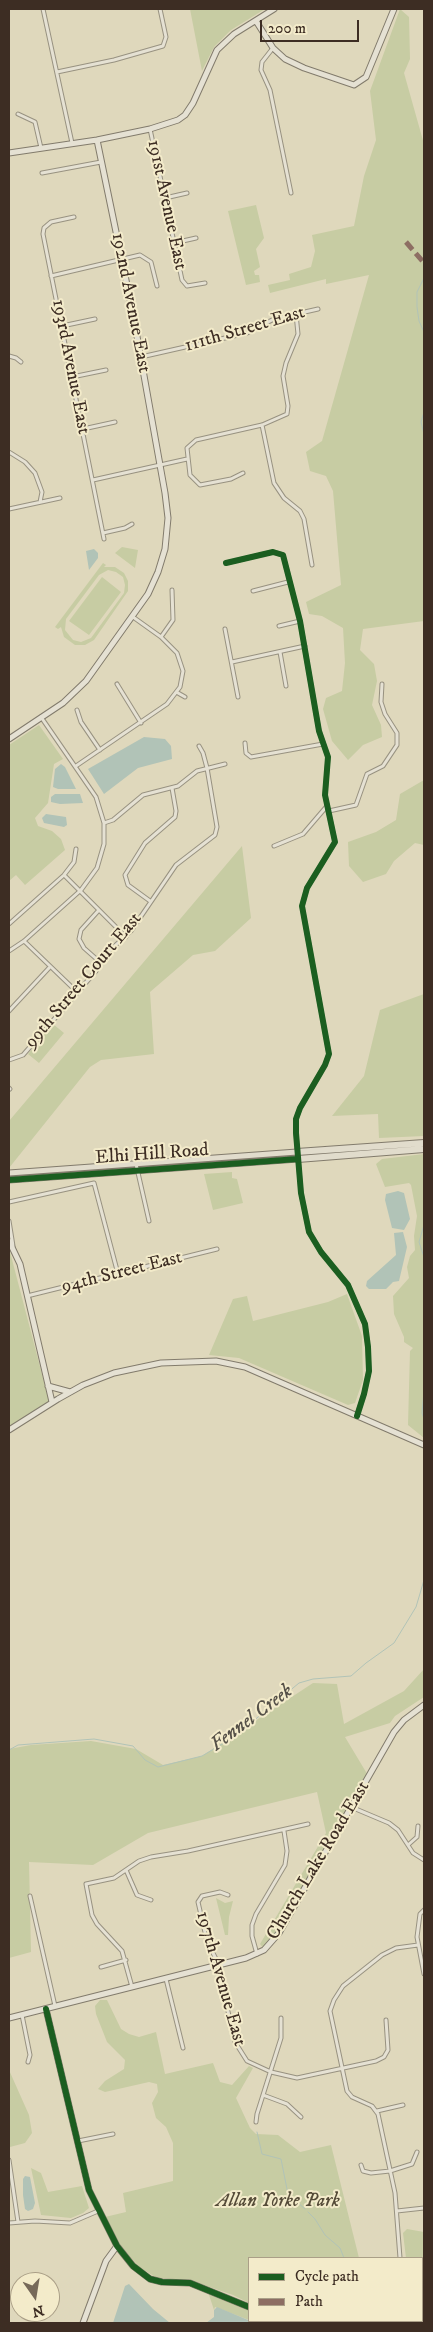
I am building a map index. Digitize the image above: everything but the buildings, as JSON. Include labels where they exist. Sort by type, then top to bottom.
[{"type":"highway","name":"Elhi Hill Road","points":[[297,1156],[424,1143]]},
{"type":"highway","name":"Elhi Hill Road","points":[[297,1156],[424,1149]]},
{"type":"main road","name":"Elhi Hill Road","points":[[9,1173],[136,1163],[297,1156]]},
{"type":"main road","name":"Elhi Hill Road","points":[[9,1180],[137,1171],[297,1156]]},
{"type":"street","points":[[43,9],[72,143]]},
{"type":"street","points":[[57,72],[114,60],[162,46],[166,37],[160,9]]},
{"type":"street","points":[[9,153],[97,140],[172,123],[185,115],[217,50],[234,34],[274,9]]},
{"type":"street","points":[[256,21],[273,48],[292,63],[349,85],[357,84],[366,77],[394,9]]},
{"type":"street","points":[[273,48],[262,62],[261,70],[270,90],[291,193]]},
{"type":"street","points":[[18,114],[35,122],[41,148]]},
{"type":"street","name":"191st Avenue East","points":[[150,129],[182,280],[187,286],[205,283]]},
{"type":"street","name":"192nd Avenue East","points":[[9,739],[79,689],[133,617],[153,584],[165,549],[168,511],[161,466],[122,259],[97,140]]},
{"type":"street","points":[[42,173],[101,162]]},
{"type":"street","points":[[165,198],[187,194]]},
{"type":"street","name":"193rd Avenue East","points":[[74,217],[51,222],[43,231],[104,539]]},
{"type":"street","points":[[174,243],[196,238]]},
{"type":"street","points":[[52,276],[140,256],[149,260],[158,286]]},
{"type":"street","name":"111th Street East","points":[[141,357],[247,333],[270,321],[318,309]]},
{"type":"street","points":[[243,473],[231,479],[200,485],[192,479],[187,460],[187,448],[196,440],[262,425],[283,417],[288,412],[284,376],[286,363],[298,334],[296,314]]},
{"type":"street","points":[[62,326],[95,319]]},
{"type":"street","points":[[9,356],[21,362]]},
{"type":"street","points":[[72,377],[106,370]]},
{"type":"street","points":[[83,429],[115,422]]},
{"type":"street","points":[[262,425],[274,483],[284,498],[302,514],[312,565]]},
{"type":"street","points":[[9,452],[25,462],[35,473],[42,492],[40,502]]},
{"type":"street","points":[[93,480],[187,460]]},
{"type":"street","points":[[9,509],[60,498]]},
{"type":"street","points":[[103,533],[125,528],[132,524]]},
{"type":"street","points":[[226,563],[279,552],[284,558],[288,582],[300,621],[323,744],[329,762],[325,790],[335,842],[306,888],[302,906],[329,1054],[326,1065],[297,1114],[297,1156],[301,1193],[309,1232],[321,1252],[348,1285],[365,1324],[369,1370],[357,1416]]},
{"type":"street","points":[[253,591],[288,582]]},
{"type":"street","points":[[161,637],[173,620],[172,590]]},
{"type":"street","points":[[76,766],[168,704],[178,693],[182,677],[181,663],[174,649],[133,617]]},
{"type":"street","points":[[279,626],[300,621]]},
{"type":"street","points":[[225,629],[238,697]]},
{"type":"street","points":[[232,662],[305,646]]},
{"type":"street","points":[[280,652],[286,686]]},
{"type":"street","points":[[117,684],[141,722]]},
{"type":"street","points":[[329,811],[356,805],[367,774],[383,766],[397,745],[397,733],[385,714],[381,702],[382,684]]},
{"type":"street","points":[[178,693],[185,697]]},
{"type":"street","points":[[77,710],[81,722],[100,750]]},
{"type":"street","points":[[9,951],[24,941],[89,881],[100,859],[104,844],[104,823],[96,797],[41,717]]},
{"type":"street","points":[[245,742],[246,753],[251,757],[323,744]]},
{"type":"street","points":[[199,746],[203,753],[206,768]]},
{"type":"street","points":[[104,823],[113,820],[143,795],[172,788],[185,782],[194,773],[225,764]]},
{"type":"street","name":"99th Street Court East","points":[[9,1060],[23,1055],[77,992],[107,953],[126,937],[176,865],[212,839],[216,832],[206,768]]},
{"type":"street","points":[[150,901],[128,885],[125,875],[145,843],[175,817],[172,788]]},
{"type":"street","points":[[274,846],[303,834],[327,806]]},
{"type":"street","points":[[9,924],[64,875],[74,862],[76,850]]},
{"type":"street","points":[[64,875],[126,937]]},
{"type":"street","points":[[100,910],[81,930],[79,938],[84,948],[101,962]]},
{"type":"street","points":[[24,941],[49,968],[77,992]]},
{"type":"street","points":[[9,1011],[49,968]]},
{"type":"street","points":[[136,1163],[149,1222]]},
{"type":"street","points":[[9,1202],[94,1184],[118,1274]]},
{"type":"street","points":[[9,1221],[13,1246],[52,1402]]},
{"type":"street","points":[[9,1241],[13,1246]]},
{"type":"street","name":"94th Street East","points":[[27,1296],[217,1249]]},
{"type":"street","points":[[9,1430],[52,1402],[101,1378],[133,1368],[161,1363],[216,1361],[245,1367],[424,1445]]},
{"type":"street","points":[[48,1386],[70,1392]]},
{"type":"street","name":"Church Lake Road East","points":[[9,2018],[218,1965],[258,1954],[267,1948],[279,1934],[397,1728],[424,1705]]},
{"type":"street","points":[[351,1807],[389,1823],[398,1830],[413,1853],[424,1860]]},
{"type":"street","points":[[132,1987],[126,1960],[120,1947],[94,1920],[86,1884],[111,1879],[139,1861],[151,1857],[284,1831],[308,1824]]},
{"type":"street","points":[[408,1845],[417,1837],[418,1826]]},
{"type":"street","points":[[258,1954],[252,1936],[252,1925],[256,1914],[285,1865],[287,1850],[284,1831]]},
{"type":"street","points":[[126,1870],[135,1892],[140,1897],[151,1900]]},
{"type":"street","name":"197th Avenue East","points":[[228,1894],[220,1892],[199,1898],[207,1941],[218,1965],[237,2048],[247,2061],[271,2072],[297,2078],[376,2062],[386,2055],[389,2047],[386,2020]]},
{"type":"street","points":[[30,1896],[55,2006]]},
{"type":"street","points":[[424,1910],[420,1914],[418,1924],[418,1945],[424,1974]]},
{"type":"street","points":[[400,2257],[397,2211],[377,2111],[372,2106],[349,2094],[330,2016],[334,2000],[343,1986],[382,1955],[396,1948],[418,1945]]},
{"type":"street","points":[[101,1967],[126,1960]]},
{"type":"street","points":[[166,1979],[183,2048]]},
{"type":"street","points":[[46,2009],[89,2190],[117,2246],[133,2266],[150,2279],[162,2282],[190,2283],[248,2307]]},
{"type":"street","points":[[22,2015],[30,2055],[28,2062]]},
{"type":"street","points":[[256,2122],[281,2038],[281,2018]]},
{"type":"street","points":[[263,2095],[287,2104],[302,2117]]},
{"type":"street","points":[[377,2111],[403,2105]]},
{"type":"street","points":[[78,2141],[113,2134]]},
{"type":"street","points":[[361,2165],[363,2171],[371,2173],[390,2171],[412,2164],[417,2152]]},
{"type":"street","points":[[9,2160],[18,2222]]},
{"type":"street","points":[[397,2211],[424,2208]]},
{"type":"street","points":[[9,2222],[70,2223],[98,2211]]},
{"type":"street","points":[[83,2323],[106,2261],[117,2246]]},
{"type":"green space","points":[[190,9],[265,9],[231,30],[214,47],[202,71]]},
{"type":"green space","points":[[400,9],[409,17],[410,59],[404,73],[424,144],[424,621],[363,629],[360,650],[374,664],[377,681],[372,705],[381,725],[382,737],[363,745],[348,760],[332,741],[323,709],[326,698],[342,691],[345,663],[343,628],[322,616],[309,614],[306,602],[341,585],[333,491],[326,476],[310,471],[306,452],[322,441],[369,275],[326,284],[326,279],[270,293],[268,285],[290,280],[289,274],[311,267],[315,251],[312,235],[354,226],[364,176],[376,140],[370,91]]},
{"type":"green space","points":[[256,205],[264,238],[256,249],[260,267],[254,271],[255,275],[259,275],[260,282],[246,285],[228,211]]},
{"type":"green space","points":[[122,547],[138,550],[135,568],[115,553]]},
{"type":"green space","points":[[103,563],[106,565],[104,567],[115,567],[124,573],[128,581],[128,591],[94,640],[85,645],[75,645],[64,637],[61,627],[58,629],[55,627]],"holes":[[[108,570],[116,572],[123,577],[124,593],[91,638],[81,642],[73,640],[65,630],[66,619],[99,575]]]},
{"type":"green space","points":[[102,577],[121,592],[89,635],[69,621]]},
{"type":"green space","points":[[39,725],[63,759],[54,764],[48,803],[35,818],[38,826],[52,831],[61,839],[65,850],[25,885],[16,875],[9,881],[9,745]]},
{"type":"green space","points":[[424,780],[424,845],[415,843],[394,861],[386,874],[363,882],[349,866],[348,842],[376,832],[396,820],[400,794]]},
{"type":"green space","points":[[242,846],[251,918],[215,951],[193,955],[150,992],[154,1054],[101,1060],[90,1067],[9,1168],[9,1121]]},
{"type":"green space","points":[[424,994],[424,1136],[379,1138],[378,1114],[332,1116],[364,1076],[380,1010]]},
{"type":"green space","points":[[53,1024],[64,1033],[39,1063],[28,1054]]},
{"type":"green space","points":[[424,1154],[424,1438],[408,1425],[410,1351],[413,1348],[404,1342],[404,1337],[394,1314],[393,1296],[409,1278],[407,1267],[410,1256],[415,1250],[414,1236],[417,1216],[411,1185],[409,1183],[385,1187],[376,1164],[382,1159]]},
{"type":"green space","points":[[232,1172],[232,1178],[237,1179],[243,1203],[213,1210],[204,1174]]},
{"type":"green space","points":[[9,1248],[49,1401],[9,1427]]},
{"type":"green space","points":[[347,1294],[362,1336],[363,1380],[355,1403],[348,1405],[239,1358],[209,1355],[233,1299],[247,1296],[253,1321],[328,1302]]},
{"type":"green space","points":[[424,1669],[424,1697],[395,1716],[390,1723],[345,1737],[369,1777],[271,1940],[263,1948],[260,1944],[326,1833],[317,1792],[148,1833],[93,1865],[29,1862],[31,1952],[9,1958],[9,1749],[31,1745],[91,1741],[136,1749],[163,1765],[202,1756],[313,1683],[337,1684],[344,1724],[404,1691]]},
{"type":"green space","points":[[216,1898],[225,1903],[233,1901],[229,1917],[228,1935],[225,1935]]},
{"type":"green space","name":"Allan Yorke Park","points":[[100,2000],[107,2000],[121,2029],[129,2034],[139,2037],[156,2032],[165,2074],[213,2063],[220,2082],[232,2085],[249,2066],[253,2068],[236,2098],[250,2128],[256,2134],[278,2135],[300,2152],[331,2145],[359,2257],[248,2257],[248,2302],[233,2295],[189,2280],[157,2278],[139,2267],[121,2246],[105,2217],[126,2212],[123,2193],[173,2181],[173,2143],[166,2127],[156,2118],[152,2103],[158,2092],[157,2084],[149,2082],[105,2092],[98,2089],[105,2081],[124,2069],[125,2060],[107,2042],[96,2014],[95,2006]]},
{"type":"green space","points":[[9,2070],[29,2115],[32,2133],[25,2143],[10,2147]]},
{"type":"green space","points":[[31,2168],[41,2173],[48,2192],[82,2186],[89,2208],[71,2218],[41,2215]]},
{"type":"green space","points":[[407,2229],[424,2232],[424,2298],[423,2257],[406,2257],[403,2233]]},
{"type":"green space","points":[[208,2292],[248,2310],[248,2320],[215,2307],[214,2310]]},
{"type":"green space","points":[[382,2322],[383,2323],[267,2323]]},
{"type":"shaded area","points":[[94,549],[98,553],[98,558],[89,570],[86,551]]},
{"type":"shaded area","points":[[144,737],[165,739],[171,746],[172,759],[138,768],[104,794],[88,769]]},
{"type":"shaded area","points":[[61,764],[65,767],[76,789],[58,789],[53,787],[55,769]]},
{"type":"shaded area","points":[[55,794],[80,794],[83,803],[60,804],[51,802],[51,797]]},
{"type":"shaded area","points":[[46,814],[66,817],[67,825],[64,827],[44,823],[42,818]]},
{"type":"shaded area","points":[[398,1191],[404,1193],[410,1219],[404,1230],[392,1228],[385,1200],[386,1194]]},
{"type":"shaded area","points":[[403,1232],[407,1247],[399,1281],[393,1282],[386,1289],[369,1289],[366,1286],[367,1281],[396,1255],[394,1233]]},
{"type":"shaded area","points":[[25,2176],[30,2177],[35,2203],[33,2209],[28,2211],[25,2209],[23,2195],[23,2179]]},
{"type":"shaded area","points":[[129,2284],[153,2309],[170,2323],[113,2323],[125,2286]]},
{"type":"shaded area","points":[[217,2307],[254,2323],[206,2323],[214,2317],[214,2310]]},
{"type":"waterway","name":"Fennel Creek","points":[[424,278],[417,292],[419,321],[424,332]]},
{"type":"waterway","name":"Fennel Creek","points":[[424,412],[421,422],[424,434]]},
{"type":"waterway","name":"Fennel Creek","points":[[424,1225],[419,1242],[424,1257]]},
{"type":"waterway","name":"Fennel Creek","points":[[424,1392],[422,1413],[424,1419]]},
{"type":"waterway","name":"Fennel Creek","points":[[9,1750],[18,1745],[94,1739],[133,1746],[145,1760],[158,1767],[202,1756],[234,1737],[299,1683],[313,1679],[351,1676],[394,1643],[416,1607],[424,1580]]},
{"type":"waterway","points":[[257,2132],[262,2154],[281,2159],[288,2194],[305,2209]]},
{"type":"waterway","points":[[308,2212],[325,2235],[340,2248],[344,2257]]},
{"type":"marked path","points":[[406,242],[424,263]]},
{"type":"cycle path","points":[[226,563],[273,552],[283,555],[300,621],[319,731],[328,757],[325,795],[335,842],[307,888],[302,906],[329,1054],[325,1065],[300,1108],[296,1119],[296,1133],[301,1193],[309,1232],[321,1252],[348,1285],[365,1324],[369,1371],[357,1416]]},
{"type":"cycle path","points":[[9,1180],[298,1159]]},
{"type":"cycle path","points":[[46,2009],[89,2190],[117,2246],[133,2266],[150,2279],[162,2282],[190,2283],[248,2307]]}]
